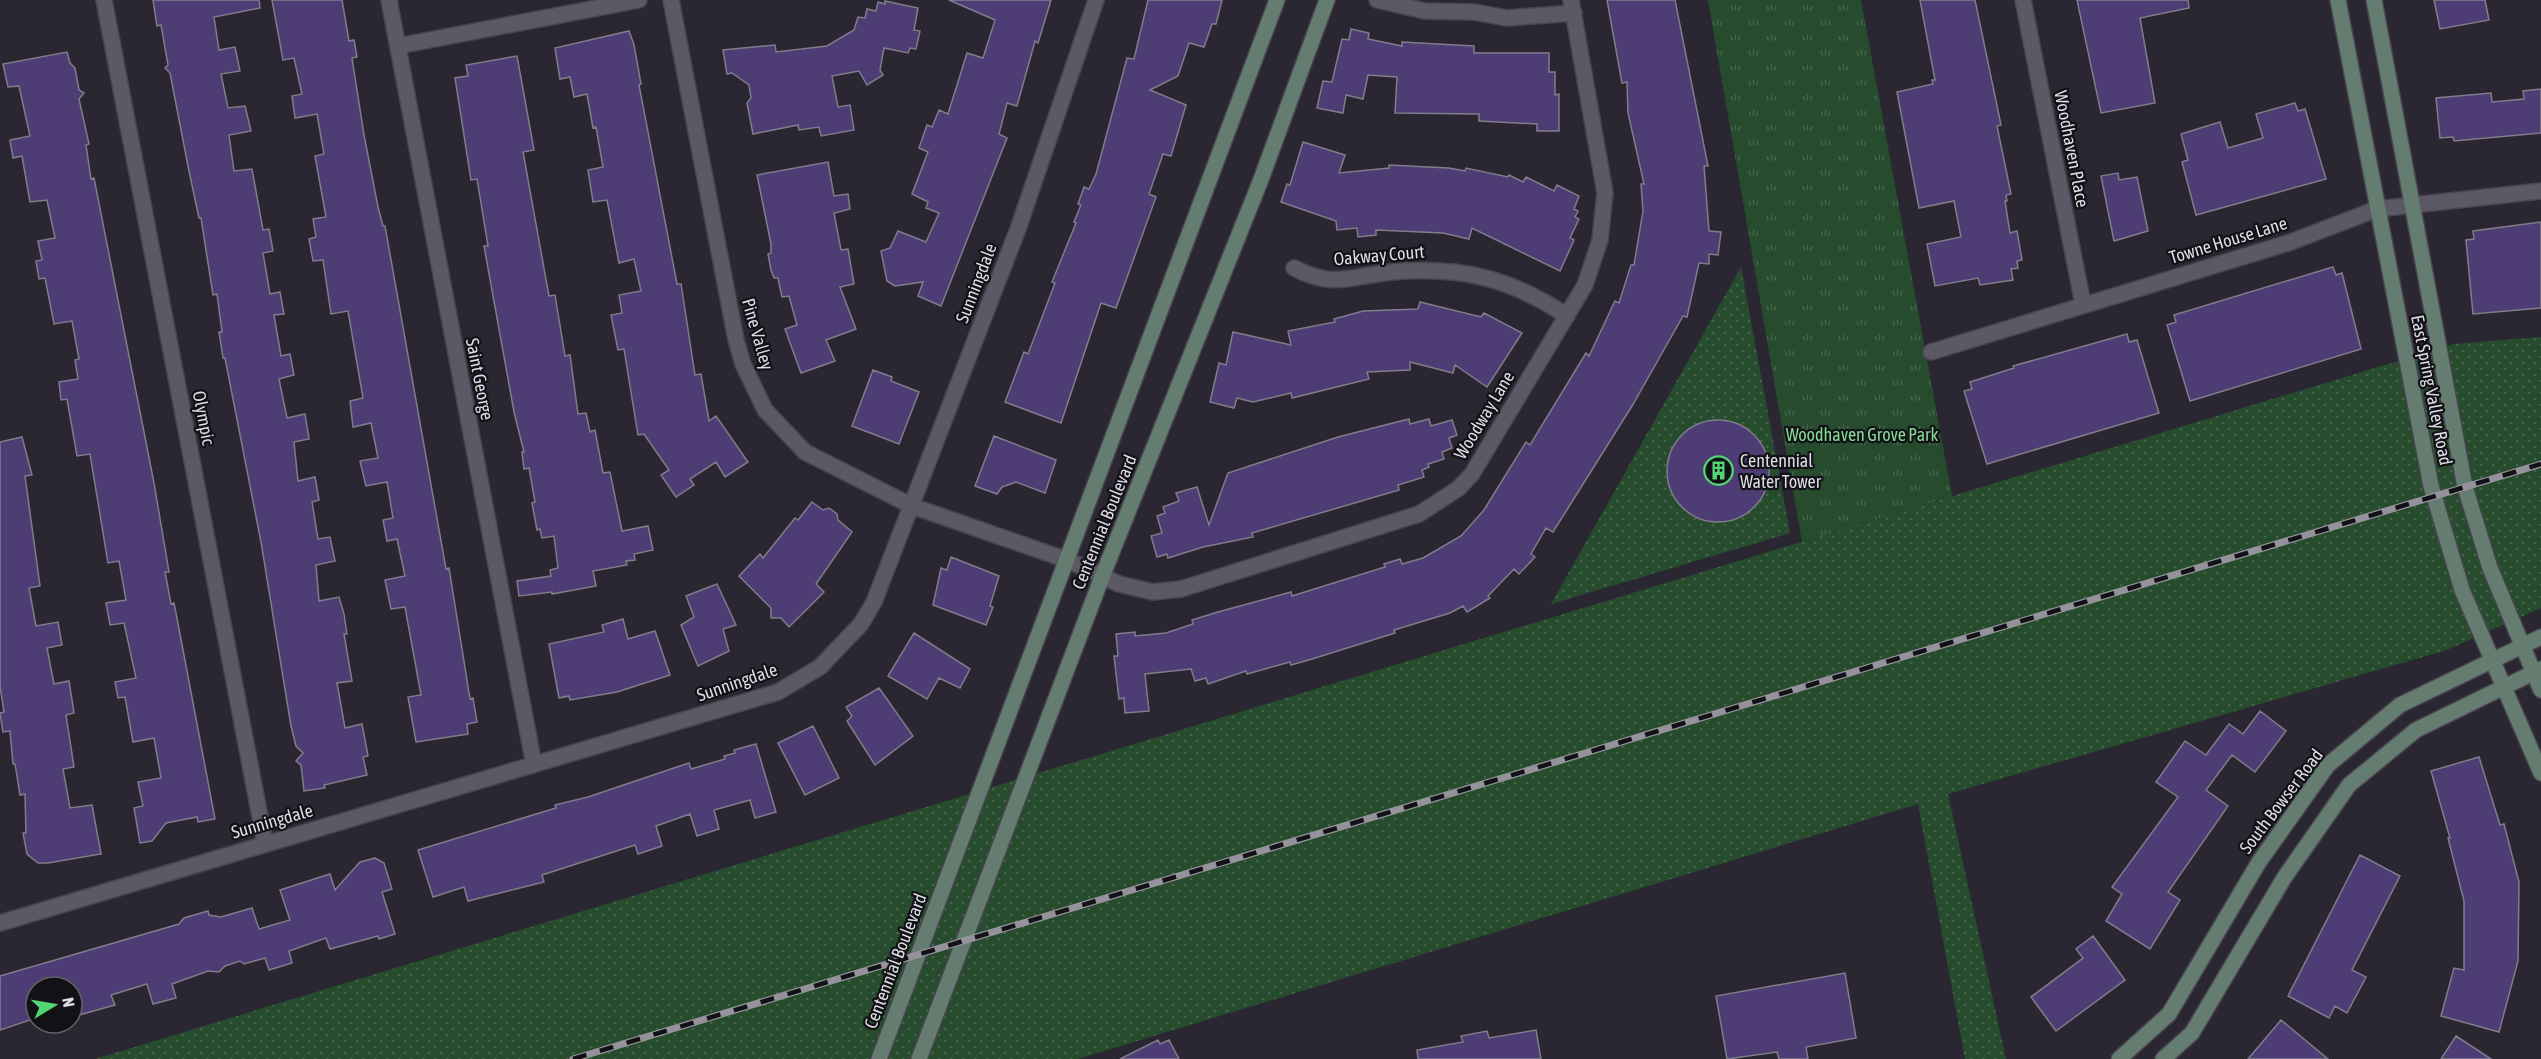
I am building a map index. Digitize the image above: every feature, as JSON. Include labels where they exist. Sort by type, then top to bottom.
[{"type":"street","name":"Olympic","points":[[104,0],[265,843]]},
{"type":"street","name":"Saint George","points":[[389,0],[534,765]]},
{"type":"street","points":[[398,46],[639,0]]},
{"type":"street","name":"Pine Valley","points":[[671,0],[743,364],[765,410],[805,452],[912,506],[1067,560]]},
{"type":"street","name":"Sunningdale","points":[[0,923],[778,692],[820,667],[861,624],[874,602],[1018,229],[1096,0]]},
{"type":"street","name":"Centennial Boulevard","points":[[879,1059],[1277,0]]},
{"type":"street","name":"Centennial Boulevard","points":[[919,1059],[1102,577],[1260,182],[1327,0]]},
{"type":"street","points":[[1377,0],[1425,11],[1474,12],[1507,18],[1572,7]]},
{"type":"street","name":"Woodhaven Place","points":[[2023,0],[2083,304]]},
{"type":"street","name":"East Spring Valley Road","points":[[2338,0],[2431,486],[2462,590],[2541,773]]},
{"type":"street","name":"East Spring Valley Road","points":[[2374,0],[2465,487],[2490,568],[2522,646],[2537,671],[2541,690]]},
{"type":"street","name":"Woodway Lane","points":[[1067,560],[1102,577],[1153,592],[1181,589],[1419,514],[1459,488],[1472,474],[1585,285],[1600,240],[1605,193],[1572,7]]},
{"type":"street","name":"Towne House Lane","points":[[1931,352],[2288,243],[2377,209],[2541,191]]},
{"type":"street","name":"Oakway Court","points":[[1294,268],[1314,278],[1344,281],[1391,273],[1439,270],[1481,275],[1540,298],[1567,316]]},
{"type":"street","name":"South Bowser Road","points":[[2119,1059],[2169,1014],[2259,862],[2328,765],[2400,705],[2541,637]]},
{"type":"street","points":[[2163,1059],[2192,1033],[2284,878],[2349,785],[2416,730],[2537,671]]},
{"type":"green space","name":"Woodhaven Grove Park","points":[[1708,0],[1861,0],[1952,496],[1802,542]]},
{"type":"green space","points":[[1741,267],[1790,533],[1551,604]]},
{"type":"green space","points":[[2541,337],[2541,608],[2447,650],[1948,794],[2006,1059],[1965,1059],[1918,804],[1078,1059],[95,1059],[2454,344]]},
{"type":"building","points":[[153,0],[259,0],[260,8],[214,17],[219,50],[235,47],[240,71],[221,74],[228,108],[245,106],[251,131],[229,135],[234,171],[252,169],[263,230],[269,229],[273,251],[263,253],[270,294],[280,292],[284,314],[274,315],[281,356],[290,354],[294,375],[279,379],[287,418],[305,414],[309,439],[294,442],[298,481],[315,477],[319,500],[312,502],[318,539],[330,537],[335,561],[316,565],[319,601],[339,597],[344,614],[347,634],[344,634],[352,681],[337,683],[345,728],[362,724],[368,756],[363,757],[367,775],[324,785],[325,788],[304,791],[301,765],[296,761],[303,753],[296,746],[291,726],[261,542],[225,358],[223,358],[217,294],[213,295],[201,218],[199,218],[170,73],[165,68],[168,65],[161,25],[157,26]]},
{"type":"building","points":[[272,0],[342,0],[349,41],[354,40],[357,57],[352,58],[364,135],[378,207],[383,226],[385,226],[446,569],[449,568],[470,699],[473,698],[477,722],[467,724],[468,734],[416,742],[408,697],[421,695],[405,607],[391,609],[385,580],[405,576],[397,539],[387,541],[383,520],[393,518],[387,482],[366,486],[360,461],[378,458],[371,423],[353,427],[350,401],[363,398],[348,311],[331,314],[323,260],[313,261],[309,239],[316,237],[313,219],[326,217],[315,156],[324,154],[317,114],[295,118],[292,96],[302,94],[294,58],[283,60]]},
{"type":"building","points":[[949,0],[1051,0],[1038,43],[1035,41],[1017,106],[1007,103],[999,134],[1007,138],[941,306],[918,296],[923,282],[895,286],[887,281],[881,251],[890,248],[898,231],[926,242],[939,213],[926,208],[928,202],[912,194],[928,152],[919,148],[927,125],[932,127],[939,110],[948,114],[967,53],[983,58],[995,20]]},
{"type":"building","points":[[1148,0],[1222,0],[1216,24],[1212,24],[1204,47],[1189,43],[1178,76],[1150,90],[1186,105],[1171,156],[1163,154],[1149,194],[1156,197],[1116,308],[1101,303],[1061,423],[1005,402],[1024,352],[1028,354],[1055,283],[1052,282],[1076,223],[1074,222],[1081,205],[1078,204],[1084,187],[1089,189],[1096,174],[1127,58],[1134,59]]},
{"type":"building","points":[[1607,0],[1675,0],[1708,166],[1704,166],[1709,231],[1721,232],[1718,255],[1709,254],[1709,264],[1699,263],[1687,317],[1683,316],[1632,406],[1553,532],[1546,528],[1531,554],[1535,557],[1519,574],[1514,569],[1488,596],[1490,598],[1467,612],[1463,606],[1450,613],[1394,630],[1395,633],[1312,659],[1291,665],[1290,662],[1247,674],[1246,671],[1208,684],[1206,678],[1195,681],[1191,669],[1145,674],[1149,711],[1125,713],[1124,698],[1119,699],[1114,656],[1118,656],[1116,634],[1135,632],[1135,636],[1166,633],[1193,624],[1192,620],[1218,612],[1291,592],[1292,596],[1385,567],[1384,564],[1400,559],[1402,564],[1423,558],[1461,536],[1484,510],[1526,442],[1530,445],[1586,353],[1589,356],[1615,301],[1619,303],[1631,265],[1634,265],[1643,211],[1641,184],[1644,184],[1628,113],[1627,82],[1622,83]]},
{"type":"building","points":[[1920,0],[1975,0],[2001,125],[1997,126],[2011,194],[2006,195],[2007,201],[2005,201],[2010,233],[2017,231],[2022,260],[2017,261],[2018,268],[2011,269],[2013,280],[1980,285],[1978,278],[1935,286],[1927,244],[1961,237],[1954,201],[1919,208],[1897,92],[1933,84],[1932,80],[1935,80]]},
{"type":"building","points":[[2077,0],[2188,0],[2189,8],[2140,18],[2155,103],[2101,113]]},
{"type":"building","points":[[2434,0],[2485,0],[2489,20],[2440,29]]},
{"type":"building","points":[[885,1],[918,8],[914,30],[920,31],[916,49],[910,48],[908,53],[884,48],[880,70],[883,75],[867,85],[859,71],[832,76],[838,107],[850,105],[854,130],[821,136],[819,127],[799,130],[798,125],[753,134],[747,103],[751,98],[749,85],[732,73],[727,74],[723,50],[775,45],[776,52],[827,46],[854,30],[858,17],[865,18],[867,9],[876,11],[878,2],[885,4]]},
{"type":"building","points":[[1351,29],[1369,33],[1368,39],[1402,46],[1402,42],[1474,46],[1474,53],[1549,53],[1549,72],[1555,72],[1555,95],[1559,94],[1559,131],[1537,131],[1537,124],[1479,121],[1479,114],[1395,113],[1397,77],[1368,75],[1363,99],[1346,95],[1343,113],[1317,108],[1323,81],[1332,82],[1342,39],[1349,40]]},
{"type":"building","points":[[629,31],[634,45],[641,84],[639,85],[677,284],[681,284],[695,375],[701,374],[709,421],[716,416],[748,462],[725,477],[716,462],[690,479],[694,485],[676,497],[661,475],[669,470],[644,434],[638,435],[624,349],[618,350],[611,315],[622,313],[619,295],[641,291],[634,259],[619,263],[607,200],[593,202],[588,170],[603,167],[596,127],[593,128],[587,94],[574,97],[570,77],[560,79],[555,48]]},
{"type":"building","points":[[67,52],[70,63],[75,68],[79,90],[84,93],[79,99],[89,144],[86,145],[91,179],[94,178],[154,483],[169,572],[165,572],[171,604],[174,603],[215,819],[198,822],[197,817],[166,823],[152,841],[140,843],[134,808],[143,806],[138,782],[161,778],[154,738],[133,742],[125,697],[118,698],[115,682],[136,678],[124,623],[110,625],[106,603],[126,600],[119,561],[108,563],[90,454],[77,456],[67,399],[61,400],[59,382],[78,379],[75,360],[79,359],[72,321],[54,324],[45,278],[39,279],[36,261],[42,260],[38,241],[55,238],[47,200],[30,202],[22,156],[13,158],[10,140],[30,136],[19,86],[8,87],[3,64]]},
{"type":"building","points":[[517,56],[534,150],[523,152],[549,296],[555,295],[565,356],[570,355],[578,414],[586,413],[590,432],[595,430],[603,473],[610,472],[622,531],[648,526],[653,550],[634,554],[635,560],[626,561],[627,565],[593,571],[596,586],[552,594],[552,592],[519,596],[517,581],[551,576],[550,570],[558,568],[554,536],[542,538],[540,529],[537,530],[529,468],[524,469],[522,452],[524,452],[514,412],[484,246],[488,246],[477,179],[471,180],[455,78],[468,76],[466,65]]},
{"type":"building","points":[[2541,89],[2541,133],[2454,141],[2453,137],[2440,138],[2436,98],[2491,93],[2492,102],[2524,99],[2523,91]]},
{"type":"building","points":[[2295,103],[2298,111],[2305,109],[2326,179],[2196,215],[2182,162],[2188,160],[2181,134],[2220,122],[2228,148],[2263,138],[2256,114]]},
{"type":"building","points":[[1303,142],[1345,155],[1339,173],[1389,168],[1389,165],[1465,171],[1466,168],[1508,177],[1509,175],[1523,182],[1526,177],[1554,191],[1557,185],[1579,196],[1574,209],[1578,211],[1575,217],[1579,219],[1570,238],[1574,240],[1560,271],[1472,228],[1469,239],[1443,233],[1376,230],[1376,235],[1358,237],[1357,228],[1337,230],[1336,221],[1281,202],[1287,184],[1290,185]]},
{"type":"building","points":[[828,162],[834,196],[848,194],[850,209],[834,213],[841,250],[848,249],[854,284],[840,287],[856,329],[826,340],[835,361],[801,373],[785,329],[797,325],[789,296],[782,297],[778,278],[774,278],[771,270],[768,254],[771,253],[771,244],[757,175]]},
{"type":"building","points":[[2118,173],[2119,180],[2137,177],[2148,231],[2114,241],[2101,176]]},
{"type":"building","points":[[2541,222],[2541,308],[2473,314],[2466,240],[2474,239],[2473,231]]},
{"type":"building","points":[[2333,267],[2336,275],[2342,273],[2361,349],[2190,401],[2167,325],[2176,322],[2174,315]]},
{"type":"building","points":[[1420,302],[1481,317],[1484,313],[1522,333],[1487,387],[1455,365],[1453,373],[1410,362],[1410,370],[1367,372],[1369,379],[1292,398],[1291,393],[1253,402],[1237,398],[1234,408],[1210,402],[1219,363],[1226,365],[1233,332],[1291,345],[1288,331],[1335,322],[1334,319],[1363,311],[1418,309]]},
{"type":"building","points":[[2127,334],[2129,342],[2137,340],[2159,413],[1987,464],[1964,391],[1972,389],[1970,382],[2014,368],[2013,366]]},
{"type":"building","points":[[873,370],[892,377],[891,381],[919,392],[899,444],[852,426]]},
{"type":"building","points":[[1409,419],[1410,424],[1429,419],[1431,426],[1452,420],[1457,435],[1449,438],[1452,448],[1442,452],[1444,459],[1428,464],[1429,467],[1422,470],[1424,477],[1398,485],[1399,490],[1252,533],[1253,537],[1203,547],[1168,558],[1167,554],[1157,557],[1151,536],[1162,533],[1157,516],[1165,513],[1163,507],[1179,501],[1176,493],[1197,487],[1209,525],[1228,473],[1338,437]]},
{"type":"building","name":"Centennial Water Tower","points":[[1718,420],[1737,424],[1754,435],[1765,452],[1769,471],[1765,490],[1754,507],[1737,518],[1718,522],[1699,518],[1682,507],[1671,490],[1667,471],[1671,452],[1682,435],[1699,424]]},
{"type":"building","points":[[994,436],[1056,460],[1045,493],[1016,482],[1002,487],[997,494],[975,486]]},
{"type":"building","points":[[22,437],[32,475],[25,476],[40,586],[29,588],[36,626],[58,622],[62,645],[47,648],[54,684],[69,681],[74,713],[66,715],[74,767],[63,769],[70,808],[92,805],[101,854],[48,863],[38,863],[27,854],[23,833],[26,833],[25,794],[20,795],[15,764],[13,764],[10,731],[3,732],[0,713],[4,712],[0,686],[0,442]]},
{"type":"building","points":[[812,502],[823,510],[829,508],[837,514],[838,520],[852,532],[816,584],[824,592],[789,627],[781,618],[771,618],[771,608],[739,576],[760,554],[763,558],[795,518],[798,520]]},
{"type":"building","points":[[951,557],[999,576],[990,606],[993,607],[986,625],[933,605],[941,568],[947,570]]},
{"type":"building","points":[[717,584],[736,625],[723,629],[729,651],[698,666],[681,625],[694,617],[686,596]]},
{"type":"building","points":[[623,619],[628,639],[655,631],[670,675],[617,692],[570,700],[569,696],[559,698],[549,644],[604,632],[602,625]]},
{"type":"building","points":[[914,633],[970,669],[960,688],[939,678],[927,699],[888,676]]},
{"type":"building","points":[[879,688],[913,736],[875,765],[847,721],[852,716],[846,707]]},
{"type":"building","points":[[2260,711],[2286,731],[2255,772],[2232,755],[2206,790],[2228,806],[2168,892],[2180,900],[2150,949],[2106,921],[2122,894],[2112,887],[2178,797],[2156,782],[2185,741],[2206,755],[2229,724],[2243,734]]},
{"type":"building","points":[[813,726],[839,778],[805,795],[778,743]]},
{"type":"building","points":[[756,744],[776,812],[755,818],[750,800],[714,810],[719,829],[697,836],[690,814],[656,826],[662,846],[638,854],[635,845],[542,875],[544,882],[468,901],[464,887],[433,897],[418,850],[556,808],[555,805],[588,797],[689,763],[691,769],[725,759],[724,756],[735,753],[734,750]]},
{"type":"building","points":[[2479,757],[2500,825],[2504,824],[2519,882],[2518,961],[2499,1032],[2441,1016],[2454,968],[2464,970],[2464,901],[2448,838],[2450,838],[2431,771]]},
{"type":"building","points":[[2360,855],[2400,876],[2352,970],[2366,977],[2347,1013],[2335,1006],[2329,1018],[2288,996]]},
{"type":"building","points":[[375,858],[384,863],[392,889],[382,892],[395,934],[379,939],[378,936],[330,949],[326,938],[289,951],[292,963],[269,970],[265,958],[244,964],[240,961],[225,966],[219,972],[208,971],[172,984],[176,998],[153,1004],[147,984],[111,995],[115,1005],[84,1014],[84,975],[24,975],[24,1022],[0,1030],[0,976],[179,924],[184,918],[208,911],[209,915],[221,917],[252,908],[259,929],[290,920],[280,890],[330,874],[335,890],[360,862]]},
{"type":"building","points":[[2093,936],[2125,980],[2056,1031],[2031,997],[2083,958],[2076,949]]},
{"type":"building","points":[[1845,973],[1856,1038],[1806,1047],[1808,1059],[1779,1059],[1777,1052],[1727,1059],[1716,996]]},
{"type":"building","points":[[2281,1020],[2328,1059],[2248,1059]]},
{"type":"building","points":[[1536,1030],[1541,1059],[1418,1059],[1417,1050],[1463,1042],[1461,1036],[1487,1031],[1489,1038]]},
{"type":"building","points":[[2456,1036],[2491,1059],[2441,1059]]},
{"type":"building","points":[[1158,1040],[1160,1044],[1169,1040],[1179,1059],[1120,1059]]},
{"type":"railway","points":[[573,1059],[2541,464]]},
{"type":"place","name":"Centennial Water Tower","points":[[1719,470]]}]
